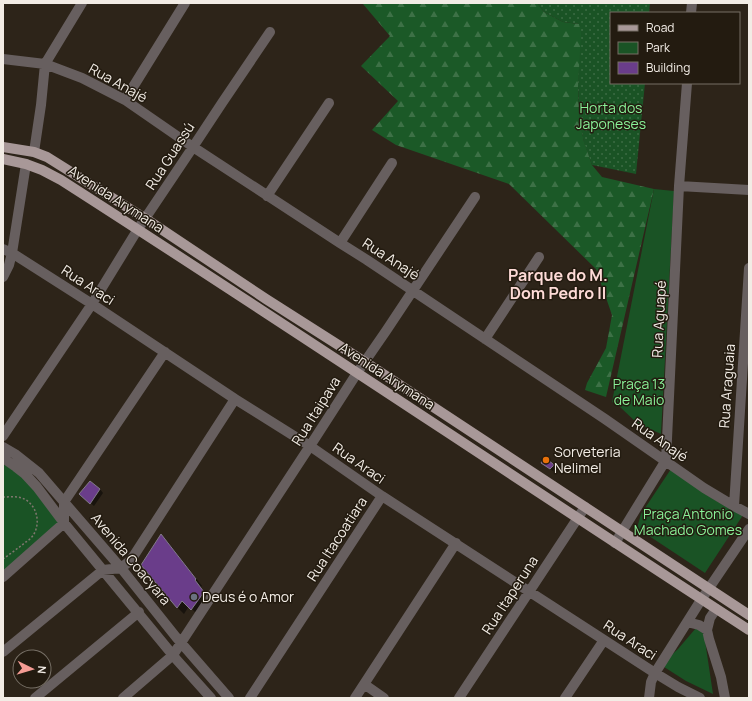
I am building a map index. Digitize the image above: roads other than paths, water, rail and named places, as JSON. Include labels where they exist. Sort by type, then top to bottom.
[{"type":"main road","name":"Avenida Arymana","points":[[3,147],[34,152],[47,157],[146,219],[749,614]]},
{"type":"main road","name":"Avenida Arymana","points":[[3,159],[26,164],[61,180],[749,630]]},
{"type":"street","points":[[34,152],[41,106],[45,64],[82,3]]},
{"type":"street","points":[[125,100],[185,3]]},
{"type":"street","name":"Rua Guassú","points":[[3,436],[92,304],[138,229],[270,32]]},
{"type":"street","name":"Rua Anajé","points":[[3,59],[45,64],[82,78],[125,100],[267,196],[413,290],[485,340],[666,460],[704,488],[749,514]]},
{"type":"street","name":"Rua Aguapé","points":[[615,543],[666,460],[679,186],[687,84]]},
{"type":"street","points":[[267,196],[329,103]]},
{"type":"street","points":[[340,243],[392,163]]},
{"type":"street","points":[[3,277],[9,265],[7,251],[26,164]]},
{"type":"street","points":[[679,186],[749,190]]},
{"type":"street","name":"Rua Itaipava","points":[[123,698],[173,655],[356,373],[365,362],[475,197]]},
{"type":"street","name":"Rua Araci","points":[[7,251],[92,304],[235,399],[310,446],[382,496],[529,592],[655,673],[700,698]]},
{"type":"street","points":[[485,340],[539,257]]},
{"type":"street","name":"Rua Araguaia","points":[[734,506],[749,268]]},
{"type":"street","points":[[3,577],[64,522],[64,502],[165,352]]},
{"type":"street","points":[[3,652],[103,570],[121,568],[131,560],[235,399]]},
{"type":"street","name":"Avenida Coacyara","points":[[3,447],[16,454],[39,473],[121,568],[176,637],[182,642],[229,698]]},
{"type":"street","name":"Avenida Coacyara","points":[[3,458],[25,474],[37,487],[103,570],[210,698]]},
{"type":"street","name":"Rua Itacoatiara","points":[[250,698],[382,496]]},
{"type":"street","name":"Rua Itaperuna","points":[[459,698],[576,518],[585,507]]},
{"type":"street","points":[[649,698],[651,682],[655,673],[701,600],[749,529]]},
{"type":"street","points":[[355,698],[456,543]]},
{"type":"street","points":[[716,609],[710,618],[707,630],[721,677],[725,698]]},
{"type":"street","points":[[35,698],[139,612]]},
{"type":"street","points":[[688,622],[699,625],[707,630]]},
{"type":"street","points":[[565,698],[604,640]]},
{"type":"street","points":[[364,684],[384,698]]},
{"type":"place","name":"Sorveteria Nelimel","points":[[546,460]]},
{"type":"place","name":"Deus é o Amor","points":[[194,597]]},
{"type":"district","name":"Parque do M. Dom Pedro II","points":[[558,284]]},
{"type":"park label","name":"Horta dos Japoneses","points":[[611,116]]},
{"type":"park label","name":"Praça 13 de Maio","points":[[639,392]]},
{"type":"park label","name":"Praça Antonio Machado Gomes","points":[[688,522]]}]
